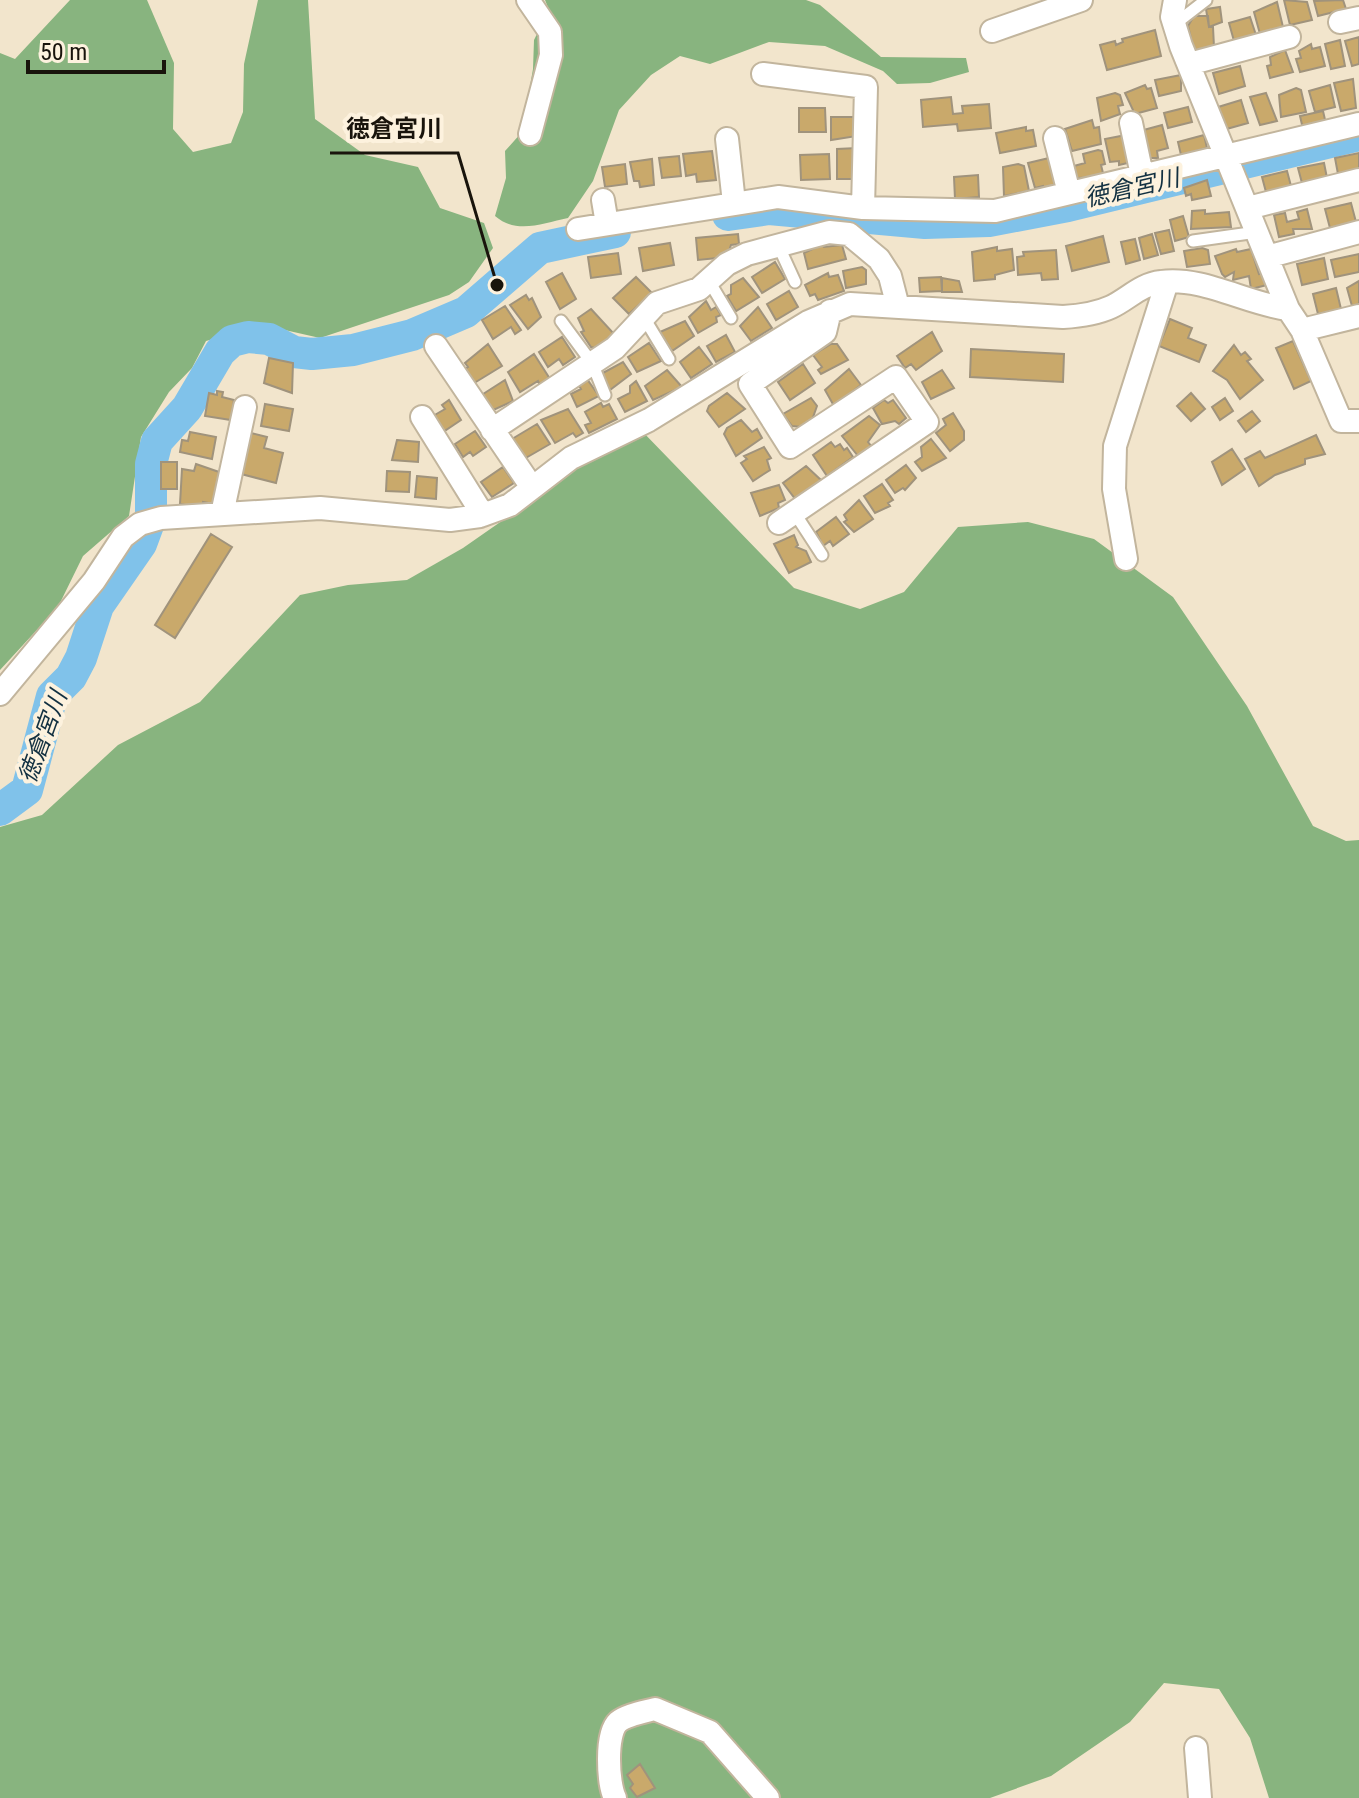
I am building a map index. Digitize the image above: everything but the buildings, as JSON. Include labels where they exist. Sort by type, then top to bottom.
[{"type":"street","points":[[528,0],[550,32],[551,55],[530,134]]},
{"type":"street","points":[[992,31],[1081,0]]},
{"type":"street","points":[[1175,0],[1172,6],[1174,24],[1288,309],[1302,330],[1341,421],[1359,421]]},
{"type":"street","points":[[1189,64],[1289,37]]},
{"type":"street","points":[[763,74],[866,87],[863,208]]},
{"type":"street","points":[[1131,123],[1142,175]]},
{"type":"street","points":[[578,229],[778,197],[863,208],[995,211],[1359,124]]},
{"type":"street","points":[[1055,138],[1069,193]]},
{"type":"street","points":[[727,139],[734,203]]},
{"type":"street","points":[[1248,208],[1359,180]]},
{"type":"street","points":[[603,200],[607,224]]},
{"type":"street","points":[[492,430],[618,345],[657,303],[690,294],[727,264],[747,254],[829,232],[849,234],[879,259],[890,276],[898,307]]},
{"type":"street","points":[[1267,257],[1359,232]]},
{"type":"street","points":[[0,694],[94,581],[123,537],[140,524],[161,518],[320,508],[450,520],[483,515],[510,505],[571,458],[649,420],[830,311],[850,304],[1086,316],[1113,307],[1139,289],[1167,282],[1206,287],[1259,305],[1288,309]]},
{"type":"street","points":[[1126,559],[1115,502],[1115,446],[1167,282]]},
{"type":"street","points":[[786,518],[927,422],[896,377],[790,447],[750,384],[825,332],[830,311]]},
{"type":"street","points":[[1302,330],[1359,316]]},
{"type":"street","points":[[436,346],[531,486]]},
{"type":"street","points":[[222,514],[245,407]]},
{"type":"street","points":[[422,417],[483,515]]},
{"type":"street","points":[[615,1798],[609,1771],[612,1731],[619,1721],[655,1709],[710,1732],[768,1798]]},
{"type":"street","points":[[1196,1748],[1200,1798]]},
{"type":"lane","points":[[1174,24],[1206,0]]},
{"type":"lane","points":[[1193,241],[1257,232]]},
{"type":"lane","points":[[779,247],[795,282]]},
{"type":"lane","points":[[709,281],[731,318]]},
{"type":"lane","points":[[643,316],[669,359]]},
{"type":"lane","points":[[561,321],[592,363],[605,395]]},
{"type":"lane","points":[[786,518],[822,555]]},
{"type":"green space","points":[[70,0],[147,0],[174,63],[173,129],[193,152],[231,143],[243,112],[244,64],[258,0],[308,0],[315,119],[365,155],[418,167],[440,208],[484,223],[493,248],[469,282],[449,295],[320,338],[276,328],[252,328],[206,341],[192,368],[169,392],[141,437],[129,516],[83,556],[58,607],[0,670],[0,53],[15,59]]},
{"type":"green space","points":[[545,0],[806,0],[820,5],[881,57],[966,58],[969,72],[930,83],[897,84],[883,71],[825,46],[769,42],[710,64],[680,56],[651,75],[619,110],[593,181],[568,218],[530,226],[512,225],[495,216],[506,178],[505,151],[522,132],[533,69],[534,40],[549,10]]},
{"type":"green space","points":[[640,429],[794,588],[860,609],[904,592],[958,527],[1028,522],[1094,539],[1173,597],[1247,706],[1313,826],[1346,841],[1359,840],[1359,1798],[1269,1798],[1250,1738],[1219,1689],[1164,1683],[1130,1722],[1051,1776],[990,1798],[0,1798],[0,827],[42,815],[118,745],[200,702],[300,595],[348,585],[407,580],[463,548],[630,432]]},
{"type":"waterway","name":"徳倉宮川","points":[[728,215],[769,209],[925,223],[989,221],[1068,206],[1359,135]]},
{"type":"waterway","name":"徳倉宮川","points":[[0,810],[27,790],[52,696],[71,677],[81,658],[98,606],[141,544],[151,517],[151,464],[157,441],[187,408],[220,352],[232,341],[248,337],[269,339],[294,352],[312,354],[353,350],[412,335],[466,312],[540,248],[615,232]]},
{"type":"place","name":"徳倉宮川","points":[[497,285]]}]
